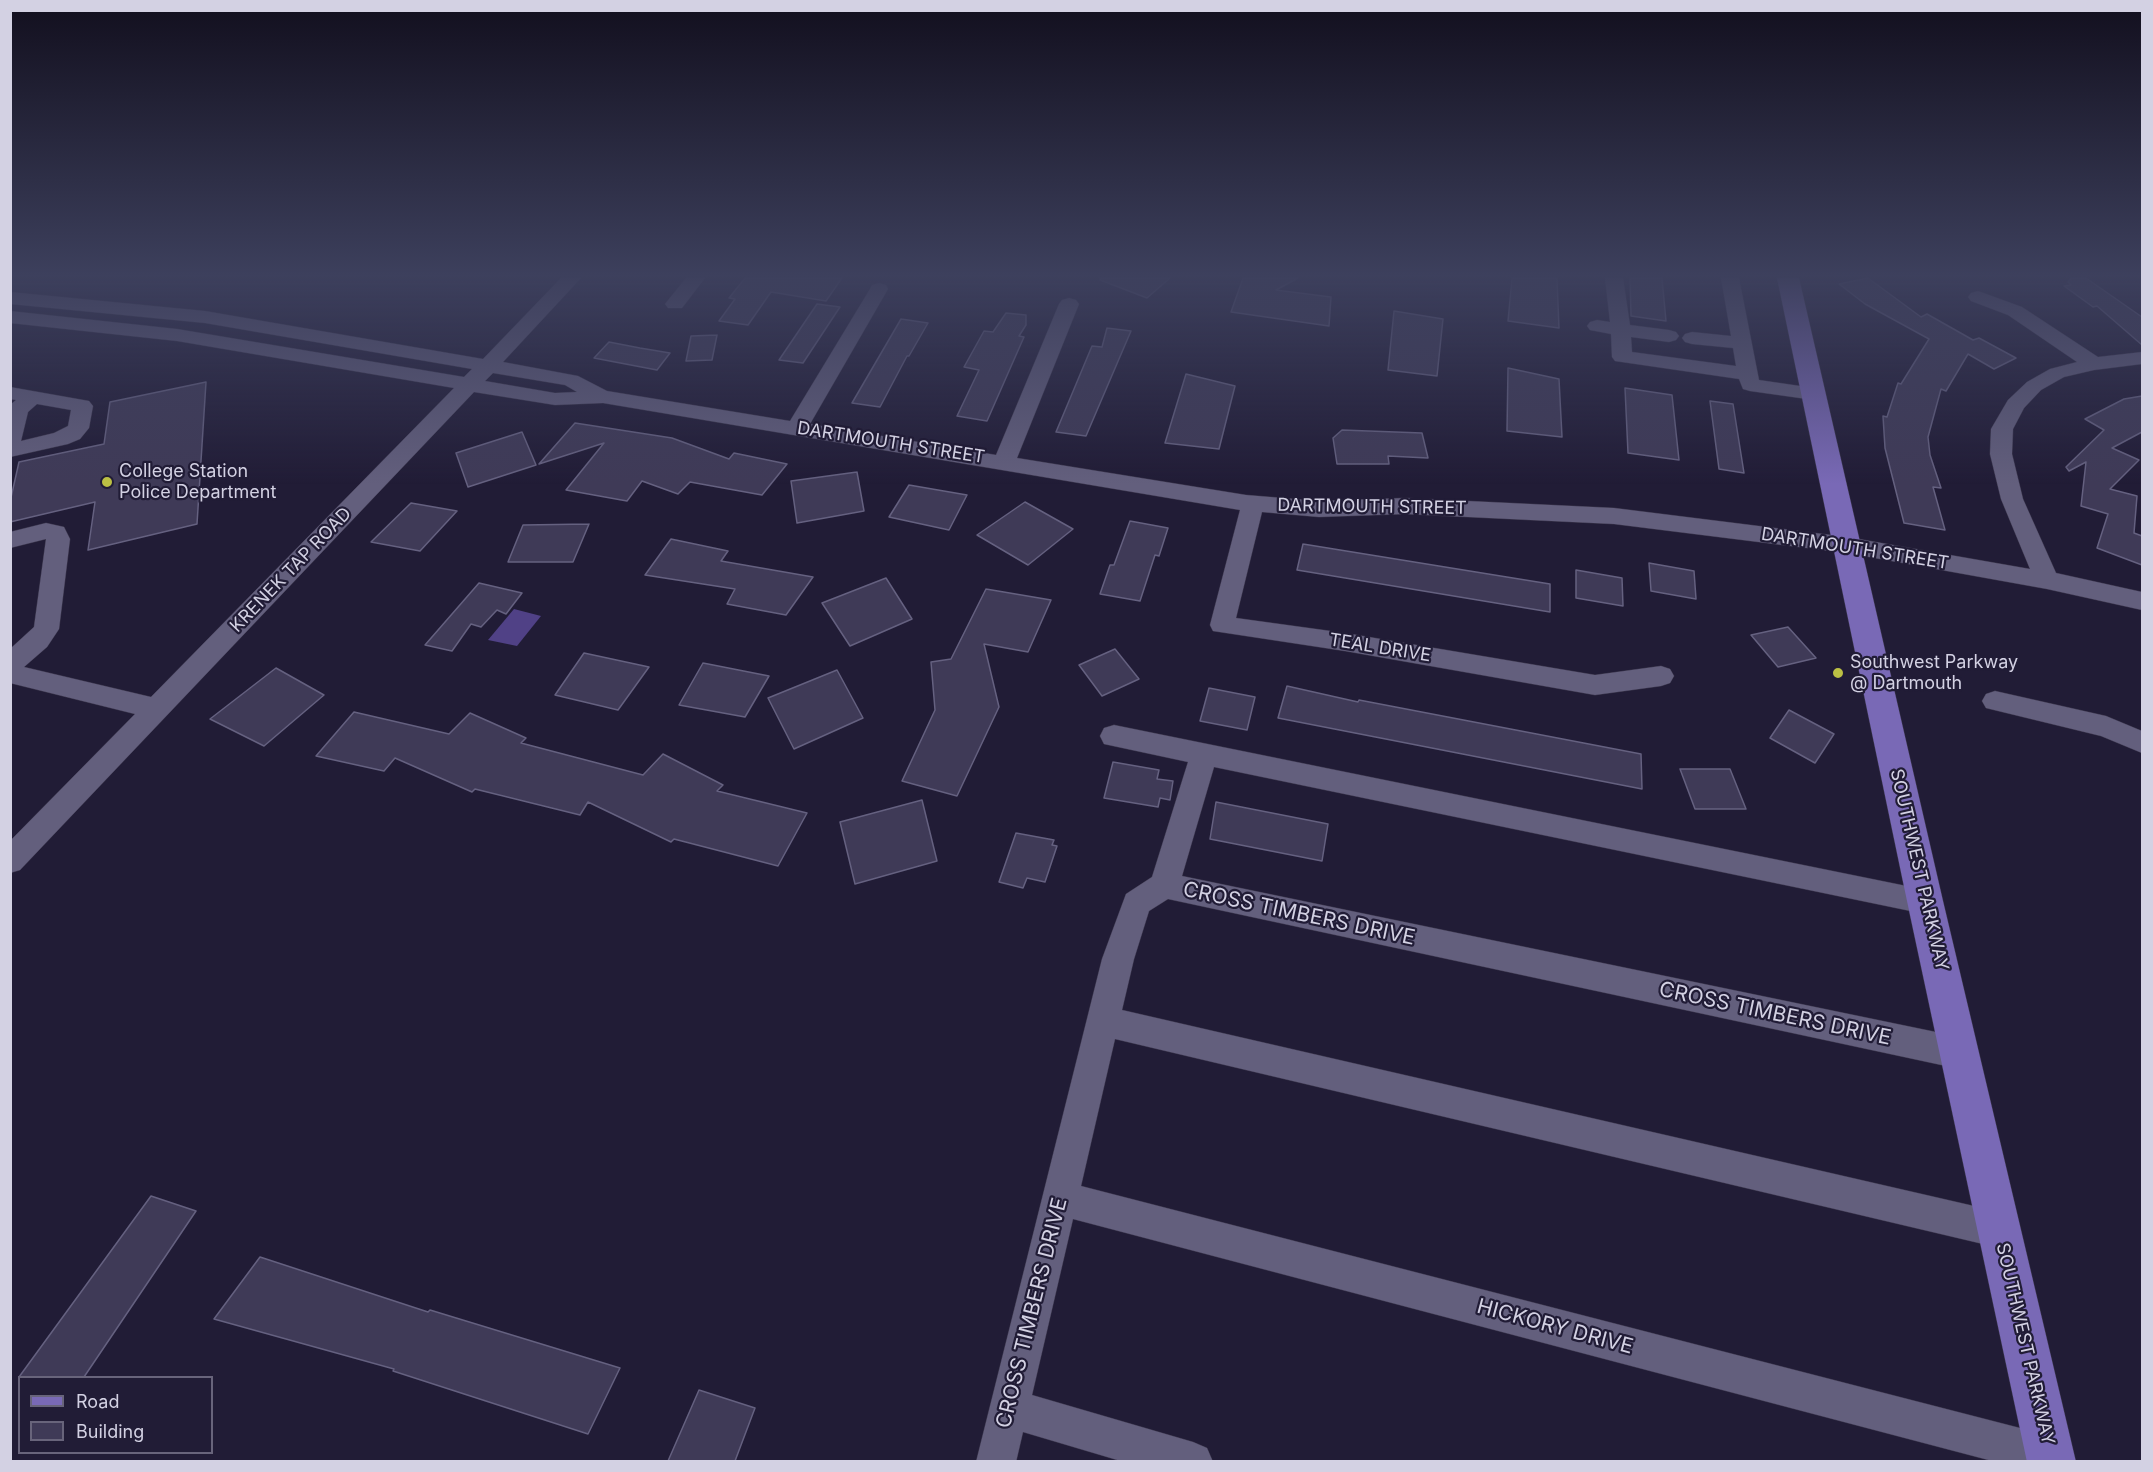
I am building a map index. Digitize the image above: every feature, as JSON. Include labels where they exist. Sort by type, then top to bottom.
[{"type":"main road","name":"SOUTHWEST PARKWAY","points":[[1803,347],[2051,1459]]},
{"type":"street","name":"DARTMOUTH STREET","points":[[244,347],[555,399],[603,397],[1004,462],[1113,482],[1253,503],[1319,509],[1405,506],[1614,516],[1847,544],[2047,580],[2142,601]]},
{"type":"street","name":"DARTMOUTH STREET","points":[[380,347],[571,380],[603,397]]},
{"type":"street","name":"KRENEK TAP ROAD","points":[[10,861],[506,347]]},
{"type":"street","points":[[797,428],[845,347]]},
{"type":"street","points":[[1004,462],[1052,347]]},
{"type":"street","points":[[1622,347],[1622,357],[1747,374]]},
{"type":"street","points":[[1743,347],[1750,385],[1814,394]]},
{"type":"street","points":[[2068,347],[2094,364]]},
{"type":"street","points":[[2047,580],[2012,499],[2001,454],[2002,429],[2015,405],[2034,386],[2057,373],[2094,364],[2142,358]]},
{"type":"street","points":[[10,393],[82,406],[78,428],[72,434],[60,439],[10,450]]},
{"type":"street","points":[[10,442],[18,410],[32,397]]},
{"type":"street","name":"TEAL DRIVE","points":[[1253,503],[1222,625],[1345,642],[1595,685],[1661,676]]},
{"type":"street","points":[[10,540],[46,531],[56,533],[58,539],[46,629],[38,640],[10,664]]},
{"type":"street","points":[[10,672],[157,709]]},
{"type":"street","points":[[1995,701],[2106,728],[2142,742]]},
{"type":"street","points":[[1114,736],[1925,901]]},
{"type":"street","points":[[1164,885],[1204,754]]},
{"type":"street","name":"CROSS TIMBERS DRIVE","points":[[996,1461],[1118,959],[1137,903],[1164,885],[1960,1053]]},
{"type":"street","points":[[1103,1021],[2000,1230]]},
{"type":"street","name":"HICKORY DRIVE","points":[[1060,1198],[2051,1459]]},
{"type":"street","points":[[1009,1408],[1193,1461]]},
{"type":"shaded area","points":[[514,609],[541,616],[517,646],[488,640]]},
{"type":"building","points":[[605,347],[635,347],[670,353],[657,370],[594,358]]},
{"type":"building","points":[[689,347],[715,347],[712,360],[686,361]]},
{"type":"building","points":[[788,347],[814,347],[803,363],[779,360]]},
{"type":"building","points":[[885,347],[914,347],[880,407],[852,403]]},
{"type":"building","points":[[975,347],[1020,347],[987,421],[957,416],[979,370],[964,367]]},
{"type":"building","points":[[1092,347],[1124,347],[1086,436],[1056,432]]},
{"type":"building","points":[[1390,347],[1440,347],[1437,376],[1388,370]]},
{"type":"building","points":[[1924,347],[1995,347],[2016,358],[1994,369],[1968,354],[1946,391],[1941,389],[1928,437],[1930,455],[1941,488],[1933,487],[1945,530],[1904,523],[1885,448],[1883,416],[1887,417],[1898,383],[1901,384]]},
{"type":"building","points":[[1508,368],[1559,379],[1562,437],[1507,431]]},
{"type":"building","points":[[1186,374],[1235,386],[1219,449],[1165,443]]},
{"type":"building","name":"College Station Police Department","points":[[206,382],[197,524],[88,550],[95,502],[10,522],[10,502],[19,462],[104,444],[110,402]]},
{"type":"building","points":[[1625,388],[1672,395],[1679,460],[1628,453]]},
{"type":"building","points":[[2142,396],[2142,432],[2112,448],[2139,460],[2110,489],[2137,496],[2134,533],[2142,536],[2142,565],[2097,548],[2108,514],[2081,506],[2086,462],[2069,471],[2066,467],[2104,430],[2085,419],[2124,399]]},
{"type":"building","points":[[1710,401],[1733,404],[1744,473],[1719,469]]},
{"type":"building","points":[[575,423],[672,438],[729,459],[734,453],[787,464],[762,495],[690,482],[678,494],[642,481],[627,501],[566,490],[604,443],[539,464]]},
{"type":"building","points":[[1342,430],[1422,433],[1428,458],[1388,456],[1389,464],[1337,464],[1333,438]]},
{"type":"building","points":[[522,432],[536,465],[468,487],[456,453]]},
{"type":"building","points":[[857,472],[864,511],[797,523],[791,481]]},
{"type":"building","points":[[909,485],[967,495],[949,530],[889,517]]},
{"type":"building","points":[[1025,502],[1073,529],[1028,565],[977,535]]},
{"type":"building","points":[[411,503],[457,511],[420,551],[371,542]]},
{"type":"building","points":[[1130,521],[1168,528],[1159,556],[1155,555],[1140,601],[1100,594],[1110,565],[1114,565]]},
{"type":"building","points":[[589,524],[573,562],[508,562],[523,525]]},
{"type":"building","points":[[671,539],[728,551],[721,561],[813,577],[786,615],[727,604],[735,589],[645,575]]},
{"type":"building","points":[[1303,544],[1550,584],[1550,612],[1297,570]]},
{"type":"building","points":[[1649,563],[1694,571],[1696,599],[1651,591]]},
{"type":"building","points":[[1576,570],[1622,578],[1623,606],[1576,598]]},
{"type":"building","points":[[886,578],[912,619],[850,646],[822,603]]},
{"type":"building","points":[[479,583],[522,593],[506,614],[497,610],[481,627],[471,624],[452,651],[425,645]]},
{"type":"building","points":[[986,589],[1051,600],[1028,652],[984,644],[999,707],[957,796],[902,781],[935,710],[931,662],[951,659]]},
{"type":"building","points":[[1788,627],[1816,658],[1778,667],[1751,635]]},
{"type":"building","points":[[1115,649],[1139,679],[1102,696],[1079,665]]},
{"type":"building","points":[[584,653],[649,667],[618,710],[555,695]]},
{"type":"building","points":[[703,663],[769,676],[745,717],[679,705]]},
{"type":"building","points":[[276,668],[324,695],[264,746],[210,719]]},
{"type":"building","points":[[837,670],[863,718],[794,749],[768,698]]},
{"type":"building","points":[[1287,686],[1358,702],[1359,700],[1641,754],[1642,789],[1278,718]]},
{"type":"building","points":[[1209,688],[1255,697],[1247,730],[1200,721]]},
{"type":"building","points":[[1789,710],[1834,734],[1815,763],[1770,738]]},
{"type":"building","points":[[354,712],[449,734],[470,713],[526,738],[521,743],[643,775],[663,754],[723,785],[717,791],[807,813],[778,866],[674,839],[671,842],[588,802],[580,815],[475,789],[472,792],[395,758],[384,771],[316,756]]},
{"type":"building","points":[[1113,762],[1159,770],[1157,779],[1173,781],[1170,800],[1160,798],[1158,807],[1104,798]]},
{"type":"building","points":[[1680,769],[1730,769],[1746,809],[1695,809]]},
{"type":"building","points":[[922,800],[937,861],[855,884],[840,822]]},
{"type":"building","points":[[1216,802],[1328,824],[1322,861],[1210,839]]},
{"type":"building","points":[[1016,833],[1054,840],[1052,845],[1057,846],[1045,882],[1027,878],[1023,888],[999,882]]},
{"type":"building","points":[[151,1196],[196,1211],[85,1376],[20,1376]]},
{"type":"building","points":[[260,1257],[428,1312],[430,1310],[620,1368],[588,1434],[393,1371],[394,1369],[214,1319]]},
{"type":"building","points":[[699,1390],[755,1408],[735,1461],[668,1461]]},
{"type":"place","name":"College Station Police Department","points":[[107,482]]},
{"type":"place","name":"Southwest Parkway @ Dartmouth","points":[[1838,673]]}]
